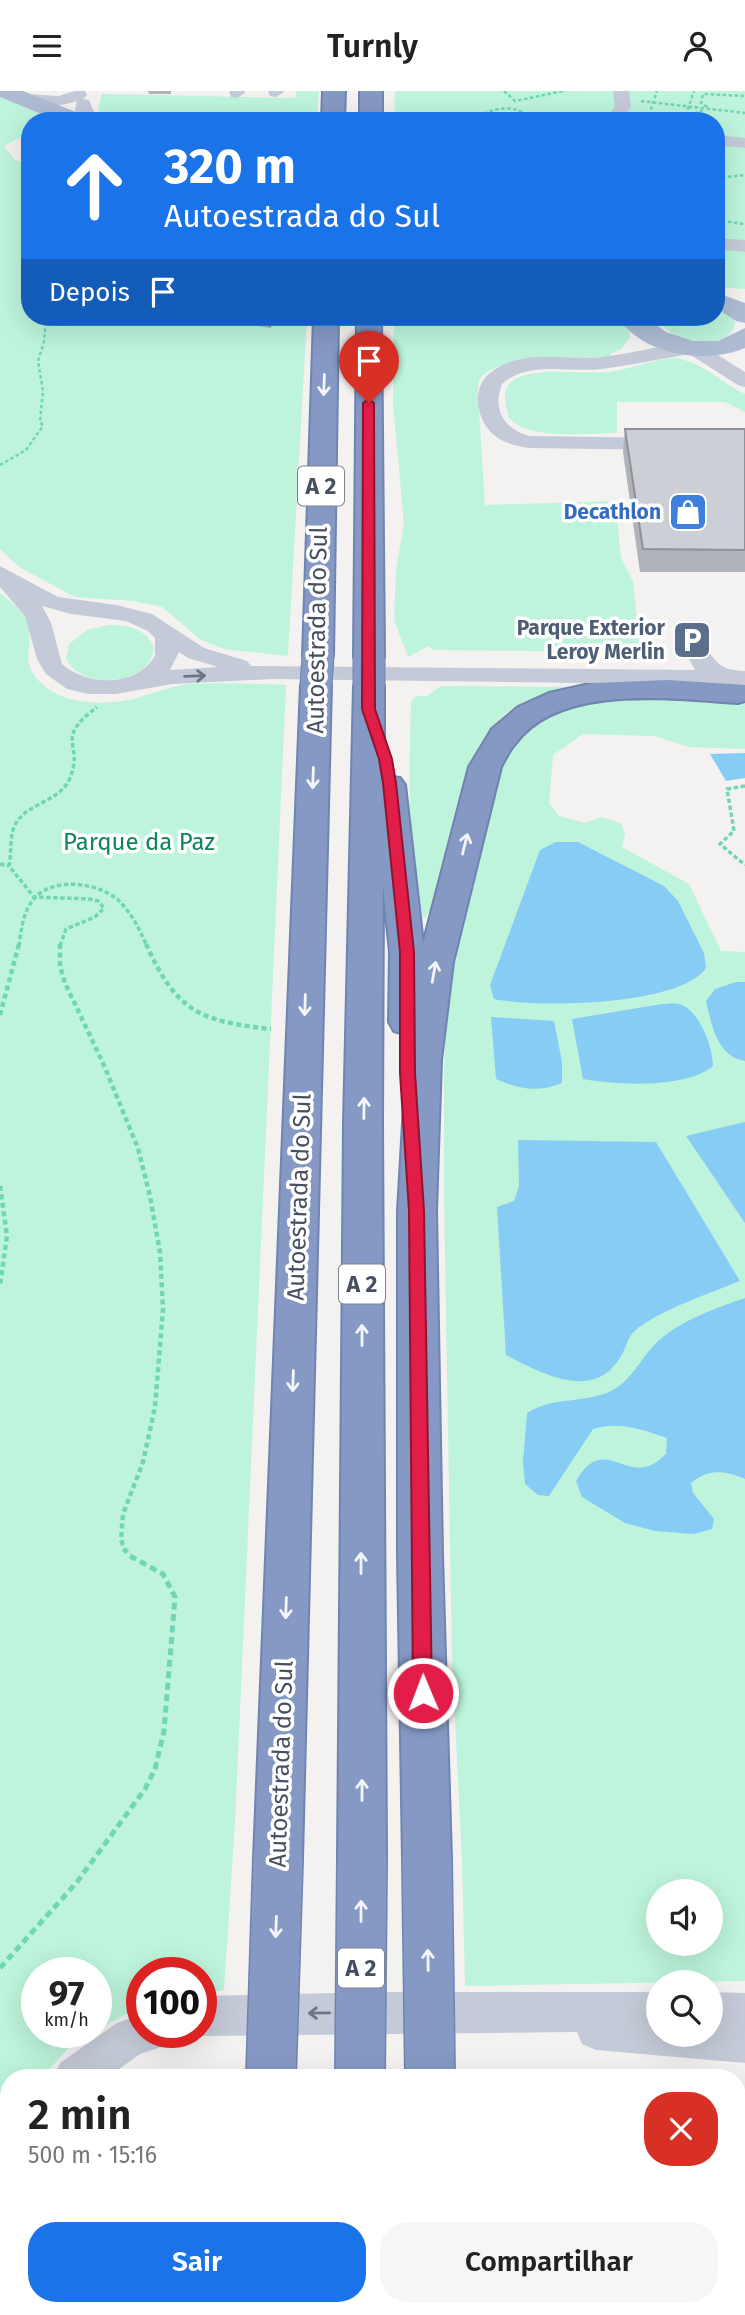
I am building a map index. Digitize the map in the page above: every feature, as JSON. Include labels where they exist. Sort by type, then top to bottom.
[{"type":"highway","points":[[333,112],[334,91]]},
{"type":"highway","points":[[371,91],[371,112]]},
{"type":"highway","name":"Autoestrada do Sul","points":[[271,2069],[327,326]]},
{"type":"highway","name":"Autoestrada do Sul","points":[[360,2069],[369,326]]},
{"type":"highway","points":[[369,684],[385,759],[407,952],[408,1073],[416,1211],[430,2069]]},
{"type":"highway","points":[[416,1211],[423,1060],[431,990],[448,910],[482,779],[496,744],[514,723],[529,713],[545,705],[582,694],[742,687]]},
{"type":"main road","points":[[4,91],[26,99],[79,103]]},
{"type":"main road","points":[[725,301],[745,305]]},
{"type":"main road","points":[[647,326],[658,338],[691,349],[727,347],[745,337],[732,305],[725,302]]},
{"type":"street","points":[[619,112],[623,107],[622,95]]},
{"type":"street","points":[[725,141],[745,143]]},
{"type":"street","points":[[725,245],[745,246]]},
{"type":"street","points":[[629,356],[645,343],[644,326]]},
{"type":"street","points":[[745,381],[691,349],[629,356],[594,364],[530,365],[506,371],[499,375],[489,388],[490,416],[503,433],[530,442],[745,445]]},
{"type":"street","points":[[0,573],[27,592],[58,604],[145,619],[195,653],[272,672]]},
{"type":"street","points":[[0,573],[37,618],[51,666],[72,682],[105,687],[172,677],[272,672],[638,677],[742,687]]},
{"type":"street","points":[[47,653],[52,638],[66,625],[87,617],[122,613]]},
{"type":"street","points":[[127,684],[148,676],[163,664],[169,643],[162,630]]},
{"type":"street","points":[[638,677],[664,667],[667,652]]},
{"type":"street","points":[[697,652],[705,667],[742,687]]},
{"type":"street","points":[[217,2017],[387,2012],[646,2012]]},
{"type":"street","points":[[387,2012],[646,2034]]},
{"type":"street","points":[[723,2013],[745,2013]]},
{"type":"street","points":[[85,2069],[126,2041]]},
{"type":"street","points":[[723,2041],[745,2043]]},
{"type":"path","points":[[504,91],[514,101],[564,91]]},
{"type":"path","points":[[650,112],[657,91]]},
{"type":"path","points":[[687,112],[694,91]]},
{"type":"path","points":[[710,109],[701,103],[704,94],[745,96]]},
{"type":"path","points":[[622,95],[653,102],[745,113]]},
{"type":"path","points":[[487,112],[503,108],[523,112]]},
{"type":"path","points":[[697,112],[710,109]]},
{"type":"path","points":[[725,177],[745,175]]},
{"type":"path","points":[[725,221],[745,224]]},
{"type":"path","points":[[0,465],[26,450],[43,426],[40,421],[43,391],[38,361],[45,326]]},
{"type":"path","points":[[9,866],[14,852],[13,827],[18,820],[53,799],[70,778],[70,739],[74,725],[101,701]]},
{"type":"path","points":[[745,786],[727,789],[734,831],[720,844],[745,865]]},
{"type":"path","points":[[0,864],[9,866],[34,897],[90,899],[98,901],[103,908],[97,917],[69,926],[63,931],[59,947],[69,994],[96,1046],[137,1145],[157,1230],[163,1269],[163,1313],[157,1359],[156,1399],[145,1454],[125,1504],[121,1540],[125,1550],[133,1557],[158,1567],[167,1577],[175,1597],[164,1731],[155,1769],[145,1789],[77,1882],[0,1968]]},
{"type":"path","points":[[0,1015],[25,914],[34,897],[46,888],[64,884],[95,887],[118,898],[128,909],[168,985],[188,1008],[204,1017],[222,1022],[271,1029]]},
{"type":"path","points":[[0,1186],[7,1211],[9,1237],[0,1285]]},
{"type":"green space","points":[[296,91],[319,91],[318,112],[99,112],[98,109],[102,94],[295,98]]},
{"type":"green space","points":[[395,91],[745,91],[745,289],[725,288],[725,112],[394,112]]},
{"type":"green space","points":[[0,97],[36,112],[21,112],[21,138],[4,146],[15,160],[21,162],[21,326],[306,326],[288,656],[224,649],[201,640],[162,607],[134,601],[75,597],[19,567],[0,549]]},
{"type":"green space","points":[[725,313],[734,319],[735,323],[731,332],[713,341],[688,340],[664,326],[725,326]]},
{"type":"green space","points":[[394,326],[628,327],[630,338],[621,349],[610,354],[612,356],[540,359],[501,366],[487,372],[479,381],[478,392],[485,505],[615,501],[621,558],[633,581],[640,652],[433,650],[428,646],[408,657],[394,620],[396,570],[404,524],[393,403]]},
{"type":"green space","points":[[674,358],[693,363],[745,394],[745,412],[725,402],[617,402],[617,433],[545,433],[519,425],[509,418],[506,389],[520,377],[544,372],[609,372]]},
{"type":"green space","name":"Parque da Paz","points":[[0,593],[18,608],[26,619],[30,635],[28,657],[32,672],[47,688],[70,699],[109,703],[190,684],[286,685],[235,1822],[224,1990],[217,1991],[217,1957],[126,1957],[126,2014],[112,2022],[112,1957],[21,1957],[21,2048],[69,2048],[49,2069],[0,2069]]},
{"type":"green space","points":[[109,625],[130,627],[147,637],[154,649],[149,661],[140,671],[128,677],[113,680],[85,676],[74,669],[66,658],[69,644],[87,630]]},
{"type":"green space","points":[[441,686],[569,687],[516,706],[497,723],[486,740],[470,780],[443,885],[433,907],[423,919],[412,838],[411,702],[416,696],[427,696]]},
{"type":"green space","points":[[637,698],[745,703],[745,749],[689,747],[654,736],[583,734],[553,755],[549,803],[559,816],[585,823],[601,817],[621,823],[625,834],[622,847],[689,884],[721,951],[745,952],[745,1981],[723,1981],[723,1970],[646,1970],[646,1983],[465,1986],[452,1661],[444,1067],[449,968],[505,751],[526,729],[575,704]]},
{"type":"water","points":[[745,753],[745,778],[726,781],[710,754]]},
{"type":"water","points":[[556,842],[578,842],[664,886],[678,901],[704,953],[706,968],[691,981],[639,997],[573,1003],[494,999],[490,985],[540,850]]},
{"type":"water","points":[[745,982],[745,1061],[728,1053],[717,1039],[706,1001],[715,989]]},
{"type":"water","points":[[662,1004],[679,1004],[693,1013],[708,1039],[713,1066],[686,1079],[669,1082],[632,1084],[583,1079],[572,1019]]},
{"type":"water","points":[[491,1017],[554,1021],[562,1062],[562,1083],[529,1089],[496,1079]]},
{"type":"water","points":[[745,1122],[745,1223],[686,1136]]},
{"type":"water","points":[[518,1140],[656,1142],[740,1281],[679,1305],[645,1323],[630,1336],[622,1355],[607,1373],[593,1379],[579,1381],[549,1375],[506,1355],[497,1207],[514,1201],[519,1186]]},
{"type":"water","points":[[745,1298],[745,1479],[717,1472],[704,1475],[691,1483],[693,1493],[714,1519],[712,1529],[694,1534],[655,1531],[625,1523],[582,1497],[576,1481],[595,1461],[613,1461],[642,1467],[655,1463],[666,1454],[667,1438],[639,1429],[612,1426],[593,1429],[549,1496],[538,1495],[525,1484],[523,1462],[527,1413],[549,1404],[609,1392],[625,1381],[653,1346],[667,1334],[700,1315]]},
{"type":"building","name":"Decathlon","points":[[625,429],[745,429],[745,550],[643,549]]},
{"type":"place","name":"Decathlon","points":[[688,512]]},
{"type":"place","name":"Parque Exterior Leroy Merlin","points":[[692,640]]},
{"type":"route","points":[[369,403],[369,709],[385,759],[389,783],[407,952],[408,1073],[416,1211],[423,1693]]}]
